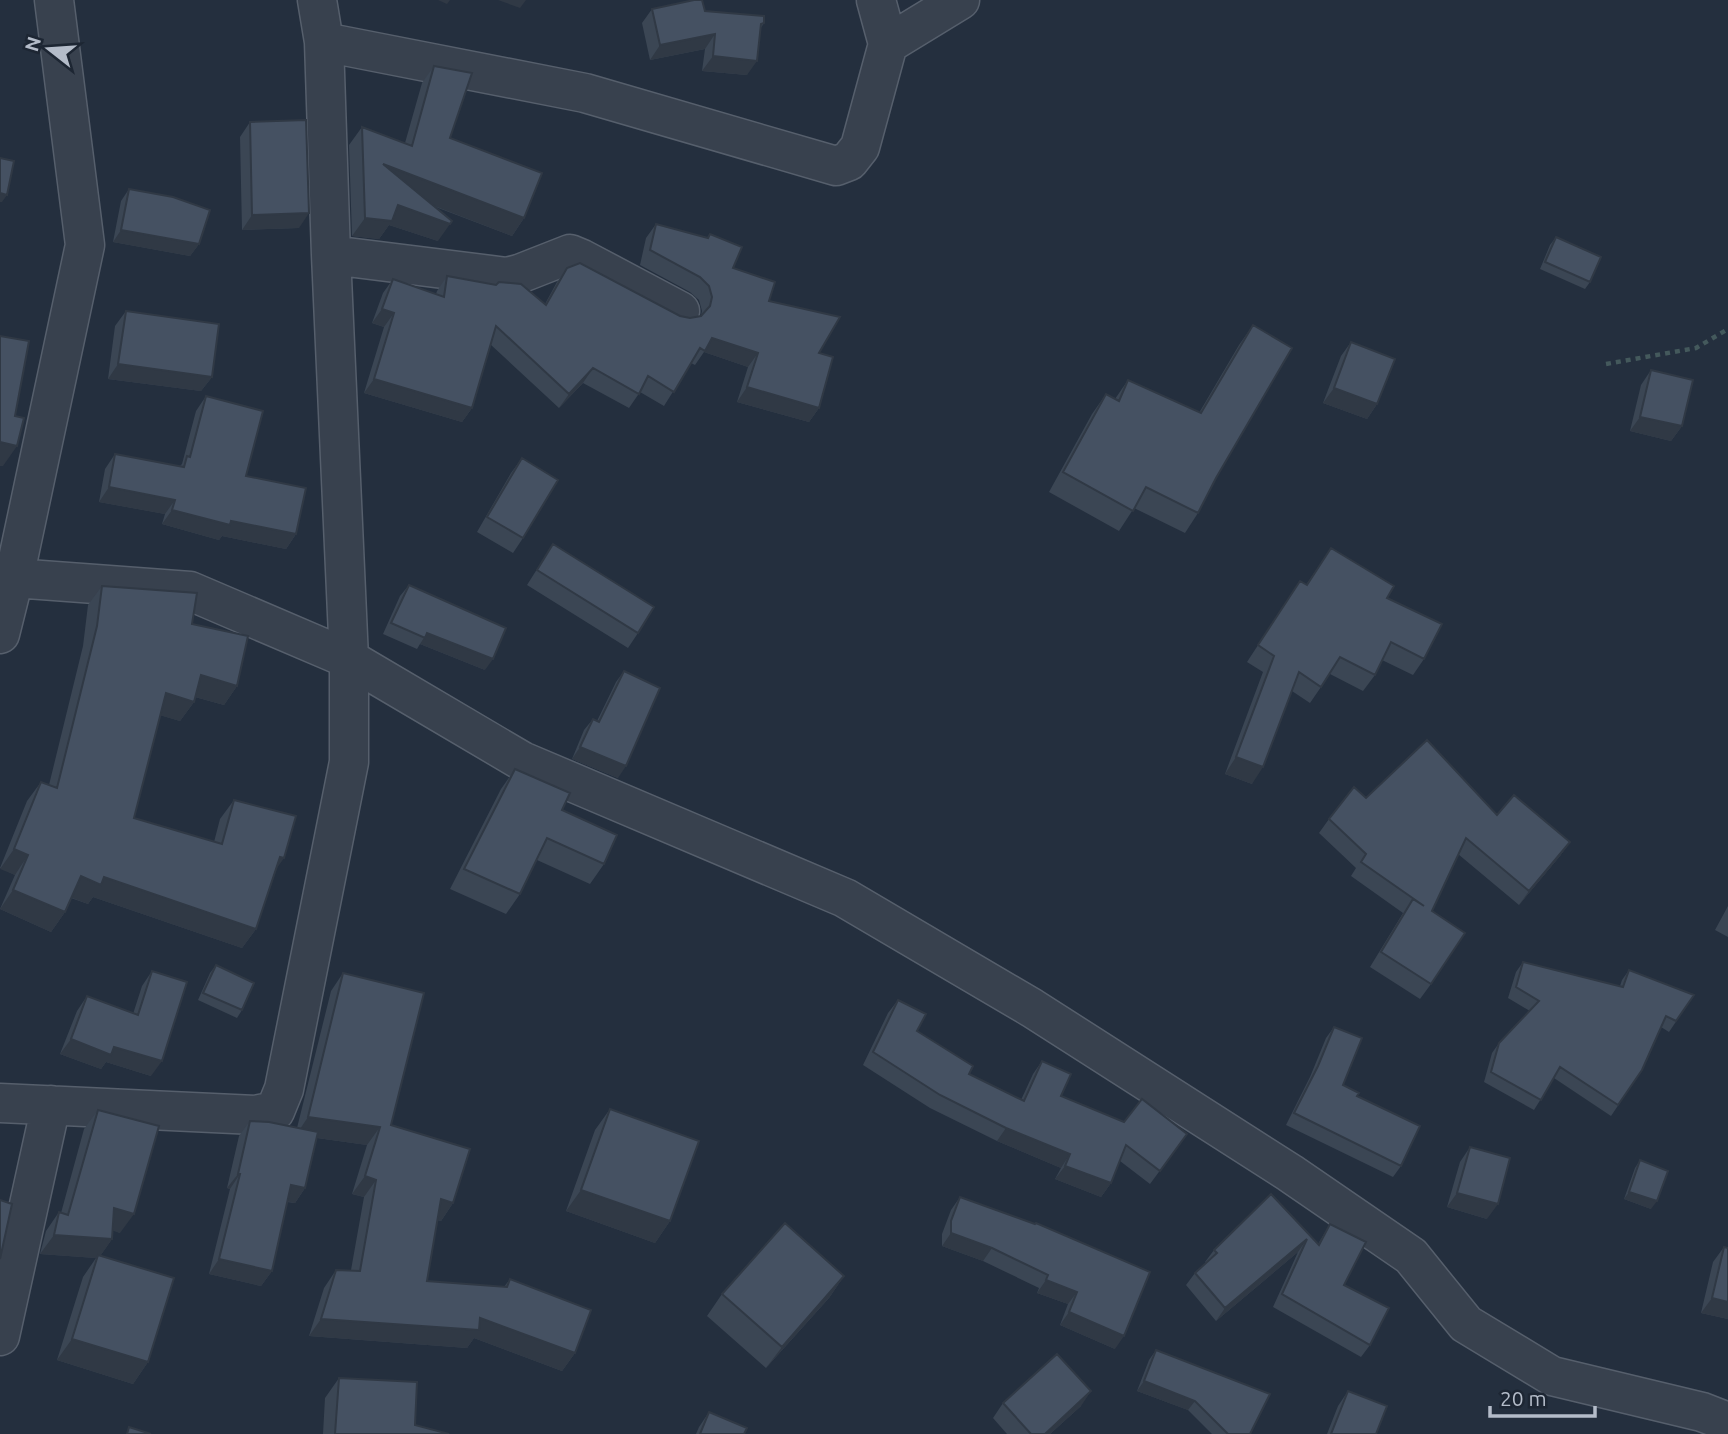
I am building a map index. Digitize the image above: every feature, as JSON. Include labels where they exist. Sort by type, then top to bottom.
[{"type":"street","points":[[0,634],[7,576],[85,245],[54,0]]},
{"type":"street","points":[[0,1103],[255,1115],[275,1111],[284,1090],[349,762],[349,659],[324,42],[317,0]]},
{"type":"street","points":[[324,42],[585,93],[836,166],[849,161],[860,147],[888,44],[876,0]]},
{"type":"street","points":[[888,44],[960,0]]},
{"type":"street","points":[[331,255],[507,276],[570,254],[680,311]]},
{"type":"street","points":[[7,576],[190,591],[349,659],[522,761],[845,898],[1020,1002],[1290,1173],[1411,1256],[1466,1324],[1552,1376],[1702,1412],[1728,1422]]},
{"type":"street","points":[[0,1336],[51,1105]]},
{"type":"path","points":[[1606,364],[1696,348],[1728,329]]},
{"type":"building","points":[[702,0],[705,11],[764,16],[757,61],[713,56],[715,34],[660,45],[652,9]]},
{"type":"building","points":[[434,66],[472,73],[450,138],[542,173],[524,218],[383,164],[452,221],[450,224],[398,205],[392,221],[365,218],[362,127],[412,146]]},
{"type":"building","points":[[306,120],[309,213],[252,215],[250,122]]},
{"type":"building","points":[[0,158],[14,161],[7,195],[0,193]]},
{"type":"building","points":[[129,189],[173,197],[210,210],[199,244],[121,230]]},
{"type":"building","points":[[656,224],[708,238],[710,234],[742,247],[733,268],[775,282],[769,301],[840,317],[819,353],[833,357],[819,408],[747,387],[758,353],[712,338],[705,351],[700,348],[674,392],[648,376],[639,394],[593,368],[569,394],[496,326],[472,408],[374,379],[394,313],[382,309],[393,279],[444,297],[447,276],[496,285],[499,282],[521,284],[546,305],[567,268],[580,263],[680,316],[701,316],[710,306],[712,297],[709,286],[700,277],[650,250]]},
{"type":"building","points":[[1556,237],[1601,257],[1590,282],[1545,262]]},
{"type":"building","points":[[126,311],[219,324],[212,377],[118,364]]},
{"type":"building","points":[[1253,325],[1292,348],[1198,513],[1146,487],[1133,511],[1063,472],[1106,394],[1119,401],[1128,380],[1201,413]]},
{"type":"building","points":[[0,336],[29,341],[15,416],[24,418],[17,446],[0,442]]},
{"type":"building","points":[[1351,342],[1395,359],[1377,404],[1334,388]]},
{"type":"building","points":[[1651,370],[1693,380],[1682,426],[1640,417]]},
{"type":"building","points":[[206,396],[263,411],[246,476],[306,488],[296,534],[231,521],[230,525],[172,510],[175,500],[109,487],[115,454],[184,467],[187,456],[190,457]]},
{"type":"building","points":[[522,458],[558,480],[523,538],[487,517]]},
{"type":"building","points":[[553,544],[654,607],[638,633],[537,570]]},
{"type":"building","points":[[1331,548],[1394,586],[1387,598],[1442,624],[1424,659],[1391,642],[1375,675],[1340,657],[1321,687],[1299,672],[1263,767],[1236,757],[1274,656],[1258,645],[1300,581],[1307,585]]},
{"type":"building","points":[[409,585],[506,628],[493,659],[427,633],[425,638],[391,623]]},
{"type":"building","points":[[102,586],[197,593],[192,624],[248,636],[237,686],[201,675],[194,702],[166,693],[134,818],[222,844],[234,800],[296,816],[284,858],[280,857],[256,929],[104,877],[101,885],[81,876],[65,912],[13,890],[28,855],[14,849],[41,782],[57,788],[97,626]]},
{"type":"building","points":[[624,671],[660,688],[626,766],[580,747],[593,719],[599,722]]},
{"type":"building","points":[[1427,740],[1497,815],[1514,795],[1570,842],[1529,891],[1466,838],[1432,911],[1465,933],[1431,984],[1381,952],[1413,899],[1424,906],[1361,862],[1366,854],[1329,819],[1354,787],[1366,798]]},
{"type":"building","points":[[515,769],[570,793],[562,810],[617,835],[604,864],[547,838],[520,894],[464,869]]},
{"type":"building","points":[[1523,962],[1623,987],[1629,970],[1694,995],[1676,1021],[1666,1016],[1642,1070],[1618,1105],[1560,1067],[1541,1100],[1491,1072],[1499,1043],[1539,1001],[1516,987]]},
{"type":"building","points":[[216,965],[254,983],[242,1010],[203,993]]},
{"type":"building","points":[[152,971],[187,982],[162,1061],[114,1047],[111,1055],[71,1039],[87,996],[138,1015]]},
{"type":"building","points":[[343,973],[424,993],[391,1125],[470,1149],[453,1203],[441,1199],[427,1281],[507,1287],[510,1279],[591,1310],[575,1353],[480,1318],[479,1330],[321,1319],[336,1270],[360,1271],[376,1180],[365,1176],[380,1127],[308,1117]]},
{"type":"building","points":[[898,1000],[926,1014],[917,1031],[973,1066],[969,1074],[1024,1101],[1042,1061],[1071,1074],[1061,1096],[1124,1122],[1142,1099],[1187,1134],[1160,1171],[1126,1145],[1111,1183],[1065,1166],[1070,1154],[1006,1128],[940,1095],[873,1052]]},
{"type":"building","points":[[1334,1027],[1362,1038],[1343,1085],[1359,1093],[1357,1096],[1420,1126],[1401,1166],[1294,1113]]},
{"type":"building","points":[[610,1109],[699,1141],[670,1221],[581,1190]]},
{"type":"building","points":[[98,1110],[159,1126],[134,1214],[114,1208],[112,1239],[54,1235],[59,1212],[68,1215]]},
{"type":"building","points":[[250,1121],[318,1132],[305,1188],[291,1185],[272,1271],[219,1259]]},
{"type":"building","points":[[1470,1147],[1510,1158],[1498,1204],[1457,1193]]},
{"type":"building","points":[[1640,1160],[1668,1171],[1657,1201],[1629,1192]]},
{"type":"building","points":[[1271,1194],[1319,1245],[1330,1224],[1366,1242],[1344,1285],[1389,1308],[1370,1345],[1282,1294],[1307,1239],[1225,1308],[1195,1273],[1217,1253],[1214,1250]]},
{"type":"building","points":[[960,1197],[1036,1223],[1150,1272],[1124,1336],[1069,1312],[1077,1292],[1046,1280],[1048,1275],[992,1248],[951,1233],[951,1221]]},
{"type":"building","points":[[0,1200],[12,1204],[0,1259]]},
{"type":"building","points":[[785,1223],[844,1276],[782,1347],[722,1294]]},
{"type":"building","points":[[1724,1247],[1728,1248],[1728,1302],[1712,1298]]},
{"type":"building","points":[[98,1255],[174,1278],[148,1362],[72,1339]]},
{"type":"building","points":[[1156,1350],[1270,1394],[1250,1434],[1228,1434],[1195,1401],[1144,1381]]},
{"type":"building","points":[[1057,1354],[1091,1391],[1045,1434],[1031,1434],[1003,1403]]},
{"type":"building","points":[[339,1378],[417,1382],[415,1425],[449,1434],[335,1434]]},
{"type":"building","points":[[1348,1391],[1387,1406],[1376,1434],[1331,1434]]},
{"type":"building","points":[[709,1412],[747,1428],[744,1434],[700,1434]]},
{"type":"building","points":[[129,1427],[151,1434],[127,1434]]}]
